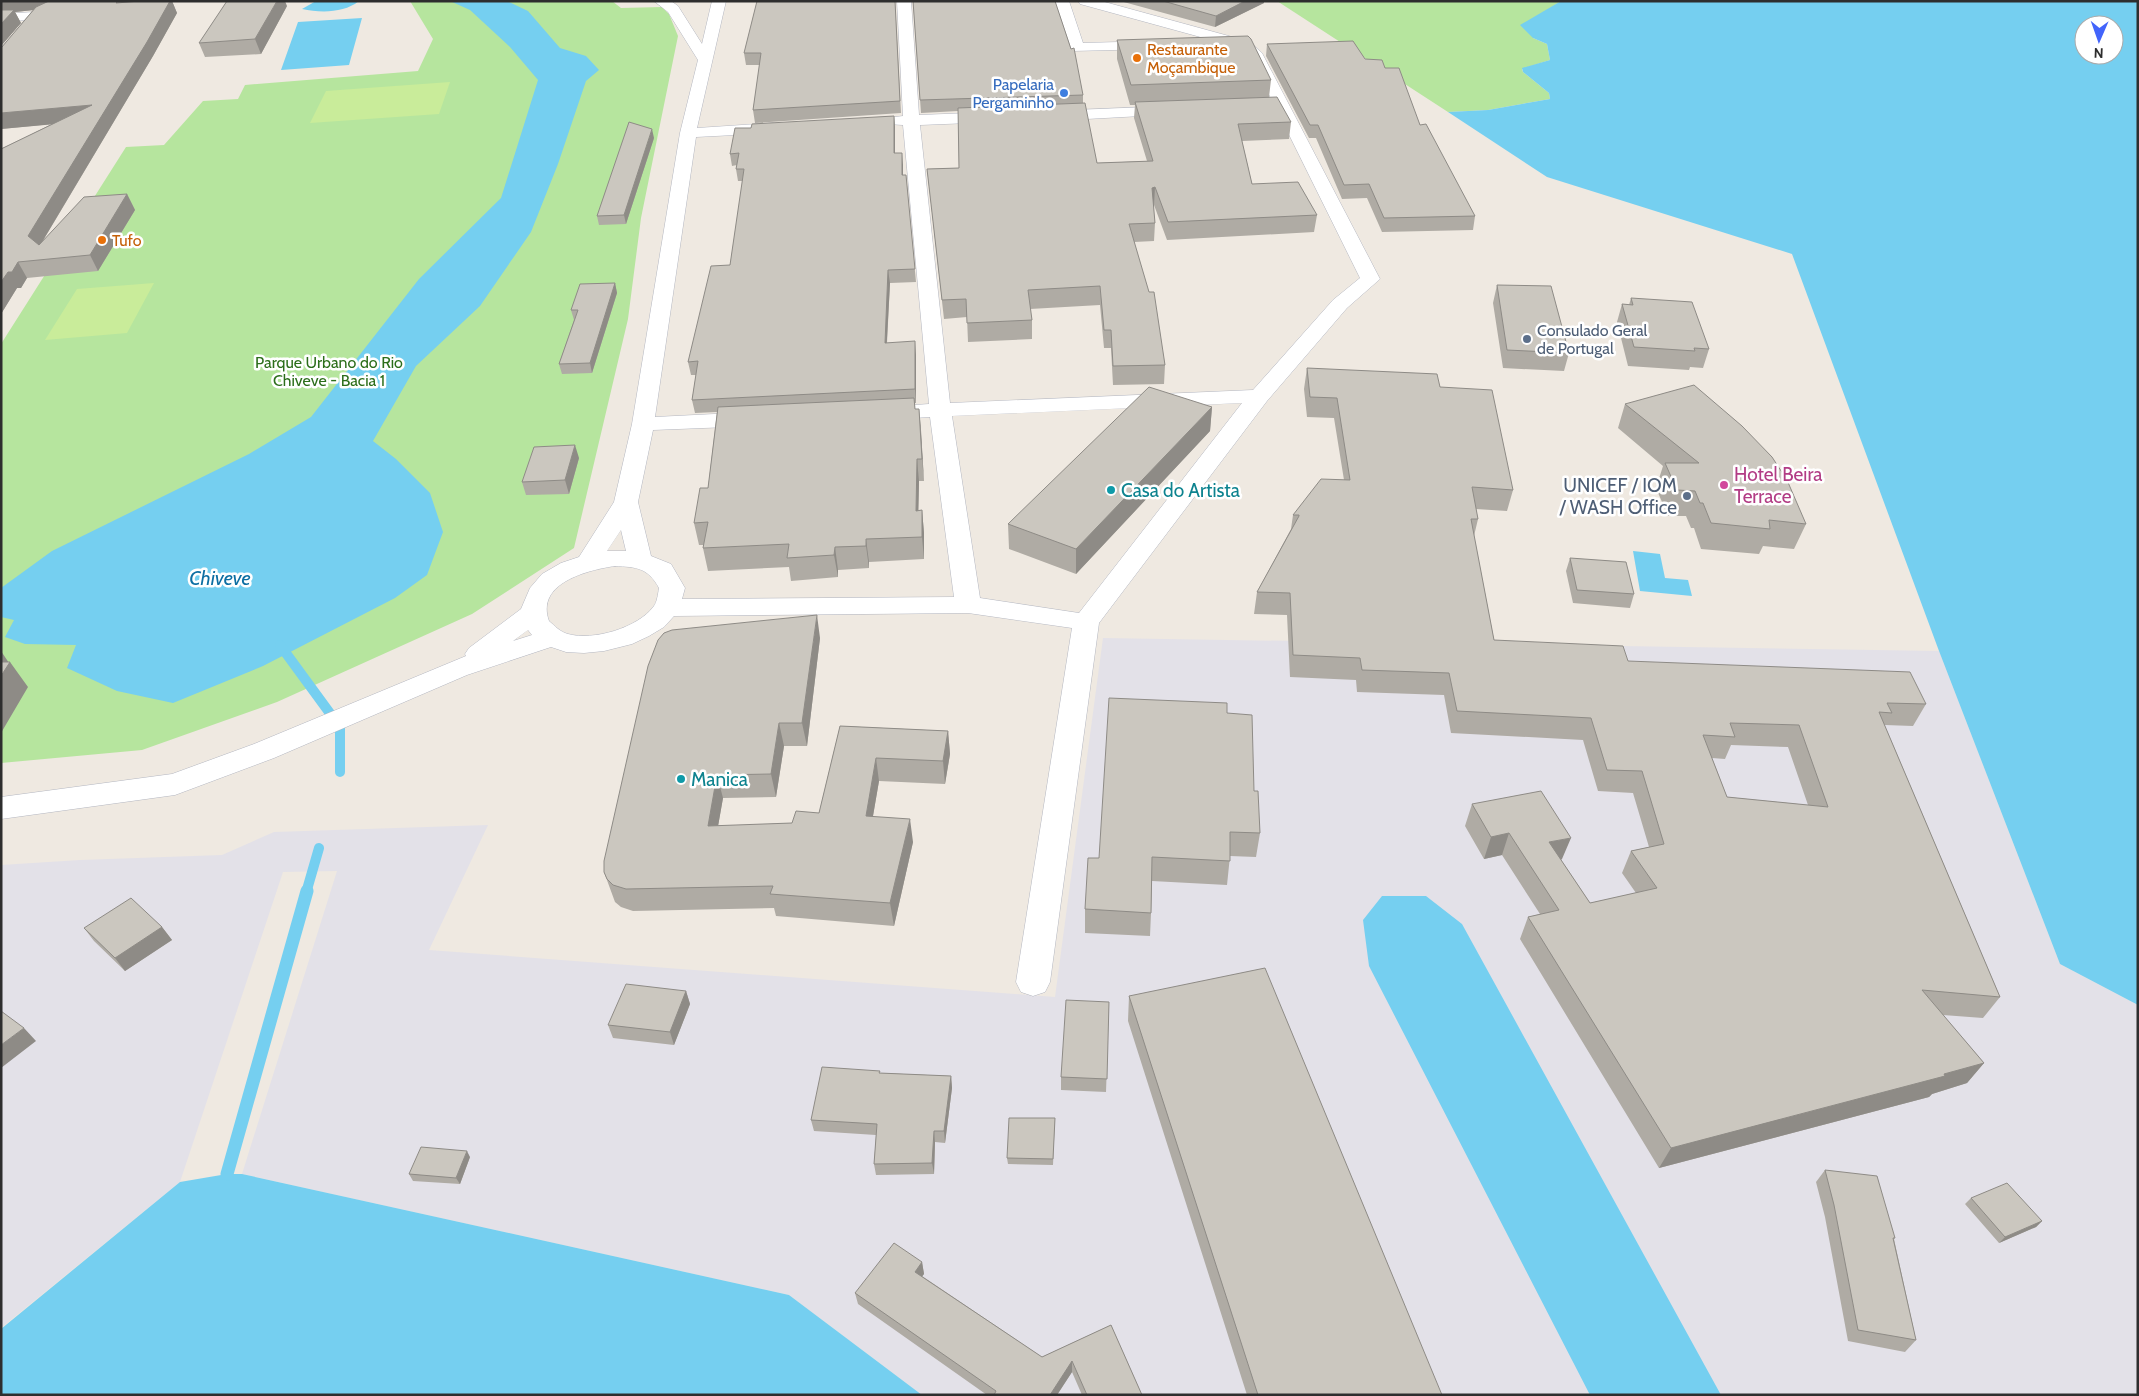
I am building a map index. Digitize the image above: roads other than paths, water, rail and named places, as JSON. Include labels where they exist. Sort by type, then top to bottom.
[{"type":"street","points":[[17,1],[36,16]]},
{"type":"street","points":[[1,18],[36,16],[70,1]]},
{"type":"street","points":[[661,1],[673,8],[704,59]]},
{"type":"street","points":[[588,562],[626,502],[643,424],[688,133],[719,1]]},
{"type":"street","points":[[904,1],[911,120],[940,410],[968,605]]},
{"type":"street","points":[[1062,1],[1077,48],[1165,44]]},
{"type":"street","points":[[1033,982],[1086,622],[1259,396],[1340,304],[1370,279],[1257,56],[1247,46],[1085,1]]},
{"type":"street","points":[[25,30],[36,16]]},
{"type":"street","points":[[1184,43],[1231,40]]},
{"type":"street","points":[[1262,107],[1281,106]]},
{"type":"street","points":[[1039,116],[1184,111]]},
{"type":"street","points":[[882,122],[1009,117]]},
{"type":"street","points":[[688,133],[785,127]]},
{"type":"street","points":[[861,414],[1259,396]]},
{"type":"street","points":[[643,424],[772,418]]},
{"type":"street","points":[[626,502],[640,560]]},
{"type":"street","points":[[614,558],[640,560],[662,570],[672,588],[667,608],[654,622],[641,630],[612,641],[580,644],[565,642],[553,637],[539,627],[533,613],[534,603],[547,583],[559,574],[588,562],[614,558]]},
{"type":"street","points":[[667,608],[968,605],[1086,622]]},
{"type":"street","points":[[457,669],[533,613]]},
{"type":"street","points":[[1,808],[175,784],[264,751],[457,669],[553,637]]},
{"type":"water","points":[[316,1],[359,1],[346,8],[332,11],[302,9]]},
{"type":"water","name":"Chiveve","points":[[450,1],[507,1],[528,11],[560,48],[586,56],[599,70],[586,81],[558,164],[531,232],[480,306],[416,366],[373,441],[396,459],[430,493],[443,532],[427,575],[395,598],[263,666],[173,703],[117,691],[67,668],[76,645],[25,644],[5,637],[14,620],[1,617],[1,588],[52,551],[249,454],[311,417],[419,279],[501,198],[538,80],[510,47],[470,10]]},
{"type":"water","points":[[1561,1],[2138,1],[2138,1005],[2060,964],[1939,651],[1792,254],[1547,177],[1448,112],[1488,110],[1550,99],[1549,93],[1523,72],[1522,68],[1550,60],[1547,44],[1533,38],[1520,25]]},
{"type":"water","points":[[362,18],[349,65],[281,70],[298,22]]},
{"type":"water","points":[[1633,551],[1660,554],[1665,578],[1688,580],[1692,596],[1640,591]]},
{"type":"water","points":[[1382,896],[1426,896],[1462,924],[1721,1395],[1590,1395],[1369,966],[1363,920]]},
{"type":"water","points":[[227,1174],[242,1174],[789,1295],[922,1395],[1,1395],[1,1329],[180,1182]]},
{"type":"waterway","points":[[280,645],[340,727],[340,772]]},
{"type":"waterway","points":[[306,893],[319,848]]},
{"type":"waterway","points":[[227,1174],[307,891]]},
{"type":"place","name":"Restaurante Moçambique","points":[[1137,58]]},
{"type":"place","name":"Papelaria Pergaminho","points":[[1064,93]]},
{"type":"place","name":"Tufo","points":[[102,240]]},
{"type":"place","name":"Consulado Geral de Portugal","points":[[1527,339]]},
{"type":"place","name":"Hotel Beira Terrace","points":[[1724,485]]},
{"type":"place","name":"Casa do Artista","points":[[1111,490]]},
{"type":"place","name":"UNICEF / IOM / WASH Office","points":[[1687,496]]},
{"type":"place","name":"Manica","points":[[681,779]]},
{"type":"park label","name":"Parque Urbano do Rio Chiveve - Bacia 1","points":[[329,371]]}]
